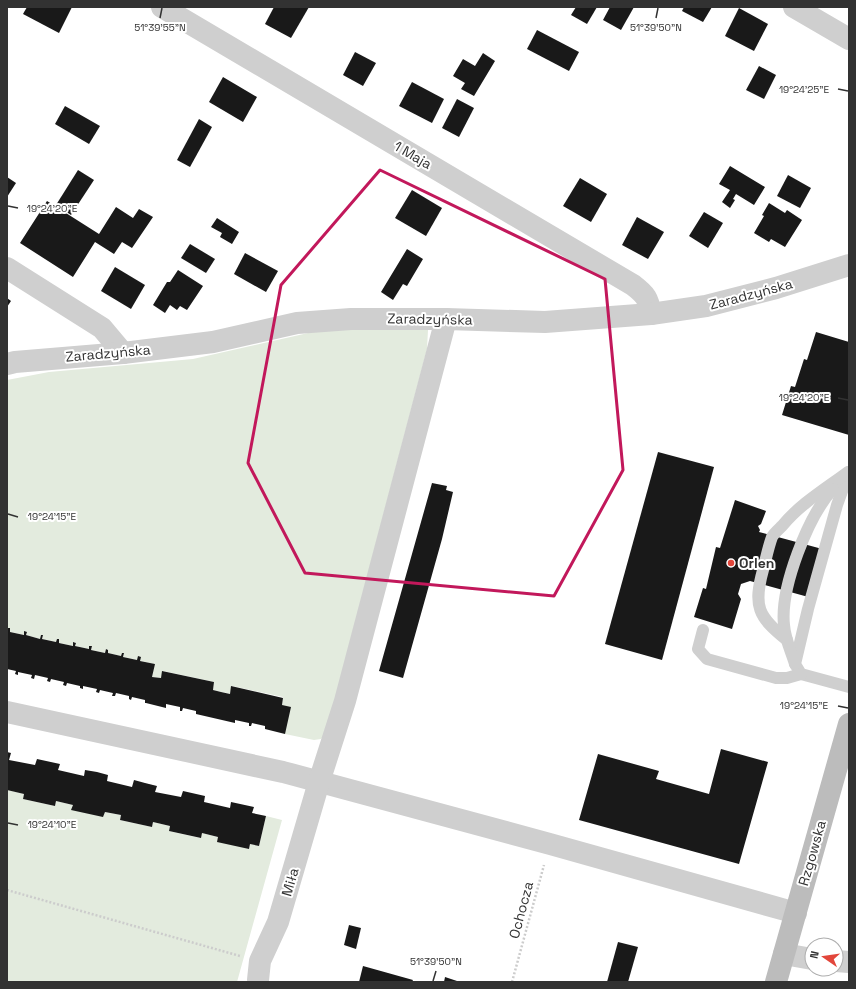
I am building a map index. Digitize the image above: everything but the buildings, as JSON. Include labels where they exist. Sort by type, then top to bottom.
[{"type":"main road","name":"Rzgowska","points":[[776,982],[849,724]]},
{"type":"street","name":"1 Maja","points":[[162,7],[633,285],[643,292],[648,300],[651,314]]},
{"type":"street","points":[[794,7],[849,39]]},
{"type":"street","name":"Zaradzyńska","points":[[7,364],[213,342],[297,323],[351,319],[446,319],[545,322],[651,314],[706,306],[776,288],[849,265]]},
{"type":"street","points":[[7,268],[102,328],[123,352]]},
{"type":"street","name":"Miła","points":[[259,971],[280,915],[319,782],[347,694],[446,319]]},
{"type":"street","points":[[7,712],[283,772],[550,844],[796,913]]},
{"type":"street","points":[[784,954],[804,958]]},
{"type":"lane","points":[[787,640],[774,629],[760,610],[758,600],[759,584],[773,536],[789,517],[802,506],[849,472]]},
{"type":"lane","points":[[849,472],[829,493],[818,508],[801,543],[783,606],[784,626],[787,640],[798,669],[849,687]]},
{"type":"lane","points":[[703,630],[698,649],[707,659],[776,678],[786,678],[798,669],[808,609],[842,488],[849,472]]},
{"type":"path","name":"Ochocza","points":[[512,982],[550,844]]},
{"type":"path","points":[[7,890],[259,971]]},
{"type":"highlighted area","points":[[380,170],[605,279],[623,470],[554,596],[305,573],[248,463],[281,285]]},
{"type":"shaded area","points":[[339,326],[428,330],[427,349],[326,733],[321,739],[314,740],[285,734],[282,705],[283,697],[232,686],[230,694],[213,690],[214,682],[163,671],[161,678],[152,677],[155,660],[154,664],[123,657],[124,654],[122,653],[121,656],[108,653],[108,650],[106,649],[105,653],[91,650],[92,646],[90,646],[89,649],[75,646],[76,643],[74,642],[73,646],[59,643],[59,639],[57,639],[56,642],[42,639],[43,635],[41,635],[40,639],[26,635],[27,632],[24,632],[24,635],[10,632],[10,628],[8,628],[7,631],[7,380],[49,372],[193,359]]},
{"type":"shaded area","points":[[8,790],[24,794],[23,799],[55,806],[56,801],[73,805],[72,809],[103,816],[105,812],[121,815],[120,820],[152,827],[153,822],[170,826],[169,831],[200,838],[202,833],[218,837],[249,849],[250,844],[259,846],[266,816],[282,820],[237,982],[7,982]]},
{"type":"place","name":"Orlen","points":[[731,563]]}]
